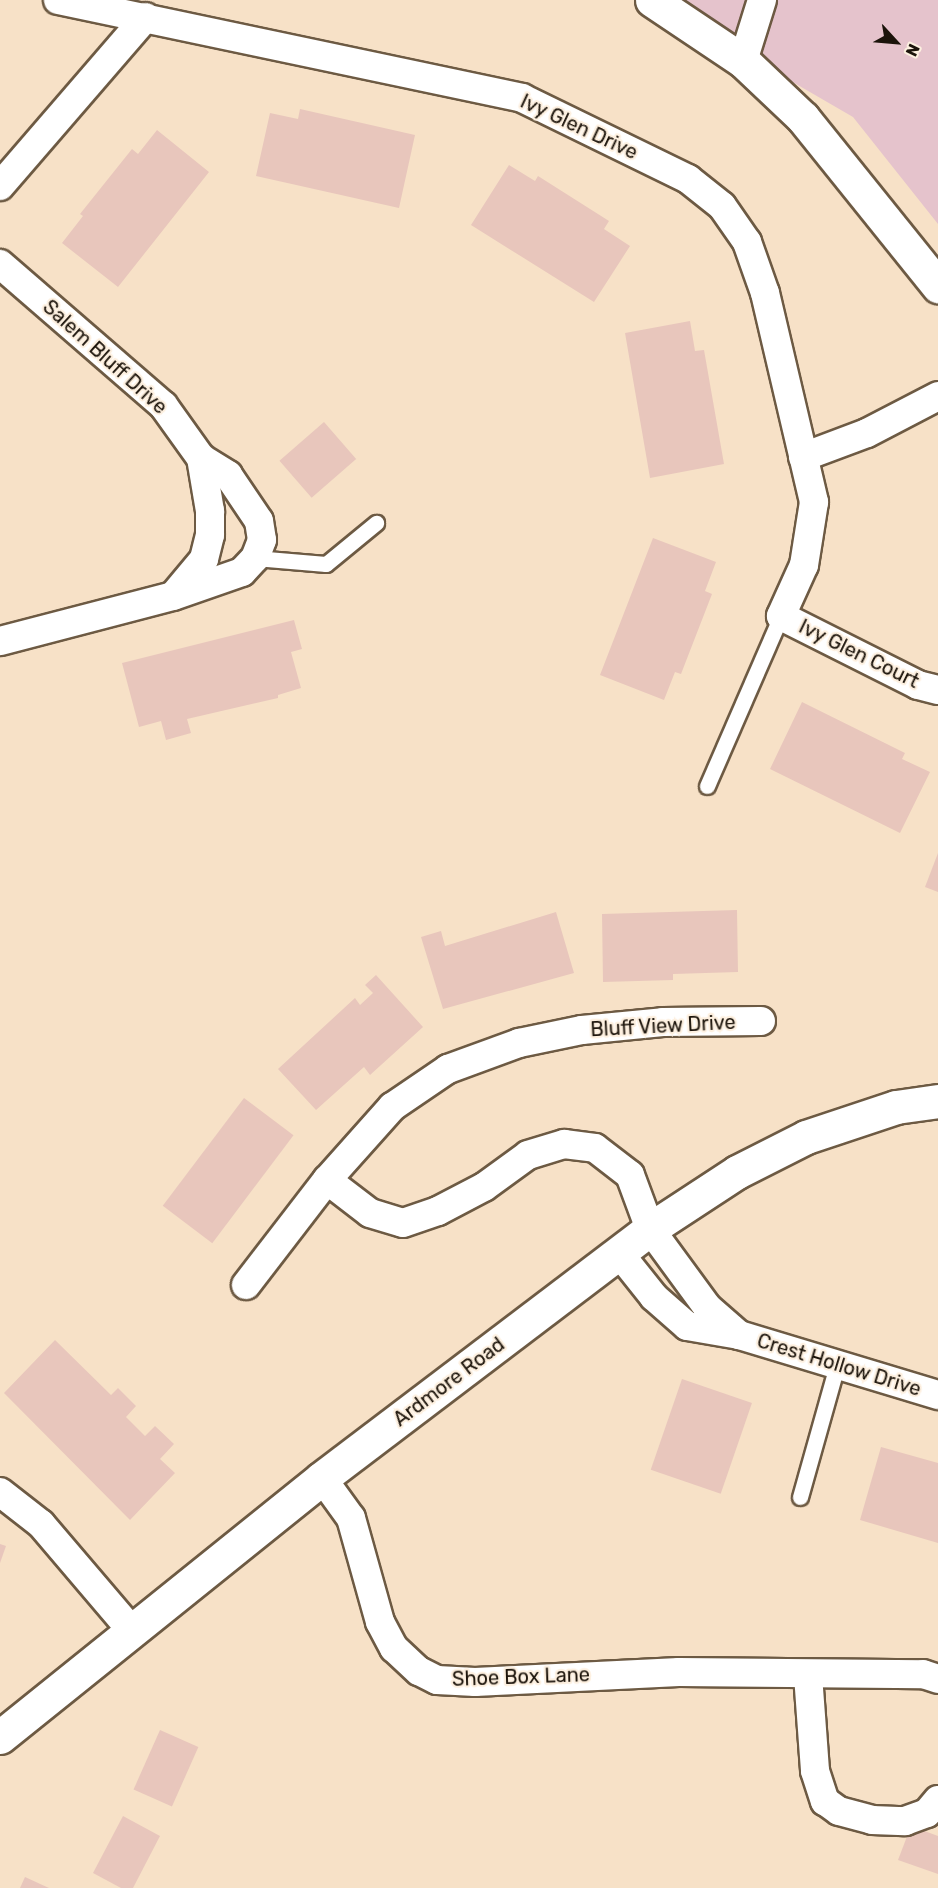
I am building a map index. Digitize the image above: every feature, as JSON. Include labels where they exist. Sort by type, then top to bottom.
[{"type":"street","name":"Ivy Glen Drive","points":[[58,0],[522,98],[688,179],[722,207],[747,242],[765,293],[814,502],[804,565],[781,616]]},
{"type":"street","points":[[652,0],[743,61],[803,118],[938,286]]},
{"type":"street","points":[[743,61],[762,0]]},
{"type":"street","points":[[0,186],[146,17]]},
{"type":"street","name":"Salem Bluff Drive","points":[[0,264],[163,405],[201,458],[228,475],[259,521],[262,540],[255,558]]},
{"type":"street","points":[[803,457],[867,433],[938,396]]},
{"type":"street","name":"Salem Bluff Drive","points":[[173,596],[194,575],[204,559],[210,535],[210,512],[201,458]]},
{"type":"street","points":[[0,641],[173,596],[242,572],[255,558]]},
{"type":"street","name":"Ivy Glen Court","points":[[781,616],[918,685],[938,690]]},
{"type":"street","name":"Bluff View Drive","points":[[246,1285],[327,1180],[392,1107],[448,1069],[508,1047],[582,1030],[651,1023],[761,1021]]},
{"type":"street","name":"Ardmore Road","points":[[0,1737],[322,1478],[650,1229],[737,1172],[806,1137],[896,1107],[938,1101]]},
{"type":"street","points":[[327,1180],[370,1213],[403,1223],[438,1211],[484,1187],[528,1155],[564,1144],[595,1148],[630,1174],[650,1229]]},
{"type":"street","name":"Crest Hollow Drive","points":[[650,1229],[707,1306],[739,1335]]},
{"type":"street","name":"Crest Hollow Drive","points":[[619,1253],[654,1297],[687,1326],[739,1335],[938,1395]]},
{"type":"street","name":"Shoe Box Lane","points":[[322,1478],[351,1518],[380,1622],[394,1648],[419,1671],[437,1680],[475,1682],[679,1672],[808,1675],[923,1674],[938,1679]]},
{"type":"street","points":[[0,1492],[40,1524],[133,1632]]},
{"type":"street","points":[[808,1675],[815,1771],[825,1801],[839,1811],[872,1820],[905,1821],[927,1814],[938,1800]]},
{"type":"lane","points":[[255,558],[326,564],[376,523]]},
{"type":"lane","points":[[707,786],[781,616]]},
{"type":"lane","points":[[800,1497],[837,1365]]},
{"type":"shaded area","points":[[651,0],[938,0],[938,224],[853,117]]},
{"type":"building","points":[[300,109],[415,135],[399,208],[256,176],[270,113],[298,119]]},
{"type":"building","points":[[157,130],[209,172],[118,287],[62,243],[83,216],[80,214],[132,149],[138,154]]},
{"type":"building","points":[[509,165],[535,181],[538,176],[609,221],[604,229],[630,246],[594,302],[471,225]]},
{"type":"building","points":[[690,321],[695,351],[704,350],[724,464],[650,478],[625,333]]},
{"type":"building","points":[[324,422],[356,459],[312,498],[279,461]]},
{"type":"building","points":[[653,538],[716,562],[705,591],[712,594],[681,674],[675,672],[664,700],[600,675]]},
{"type":"building","points":[[294,620],[302,649],[291,652],[301,688],[278,695],[278,698],[187,719],[191,733],[166,740],[161,721],[139,727],[122,663]]},
{"type":"building","points":[[802,702],[905,753],[902,759],[930,772],[900,833],[770,769]]},
{"type":"building","points":[[938,853],[938,892],[925,887]]},
{"type":"building","points":[[737,910],[738,972],[673,974],[673,980],[603,982],[602,914]]},
{"type":"building","points":[[556,912],[574,973],[443,1009],[421,937],[441,931],[445,946]]},
{"type":"building","points":[[376,975],[423,1027],[370,1075],[364,1067],[316,1110],[278,1069],[355,998],[360,1005],[373,993],[365,985]]},
{"type":"building","points":[[244,1098],[294,1135],[212,1243],[163,1206]]},
{"type":"building","points":[[55,1340],[111,1395],[118,1388],[136,1406],[126,1417],[145,1436],[155,1426],[174,1444],[160,1459],[175,1473],[130,1520],[4,1393]]},
{"type":"building","points":[[682,1379],[752,1403],[721,1494],[651,1470]]},
{"type":"building","points":[[881,1447],[938,1463],[938,1543],[860,1520]]},
{"type":"building","points":[[0,1544],[6,1546],[0,1563]]},
{"type":"building","points":[[160,1730],[198,1747],[172,1806],[134,1789]]},
{"type":"building","points":[[123,1816],[160,1836],[133,1888],[121,1888],[93,1873]]},
{"type":"building","points":[[911,1826],[938,1836],[938,1874],[898,1860]]},
{"type":"building","points":[[25,1877],[49,1888],[20,1888]]}]
